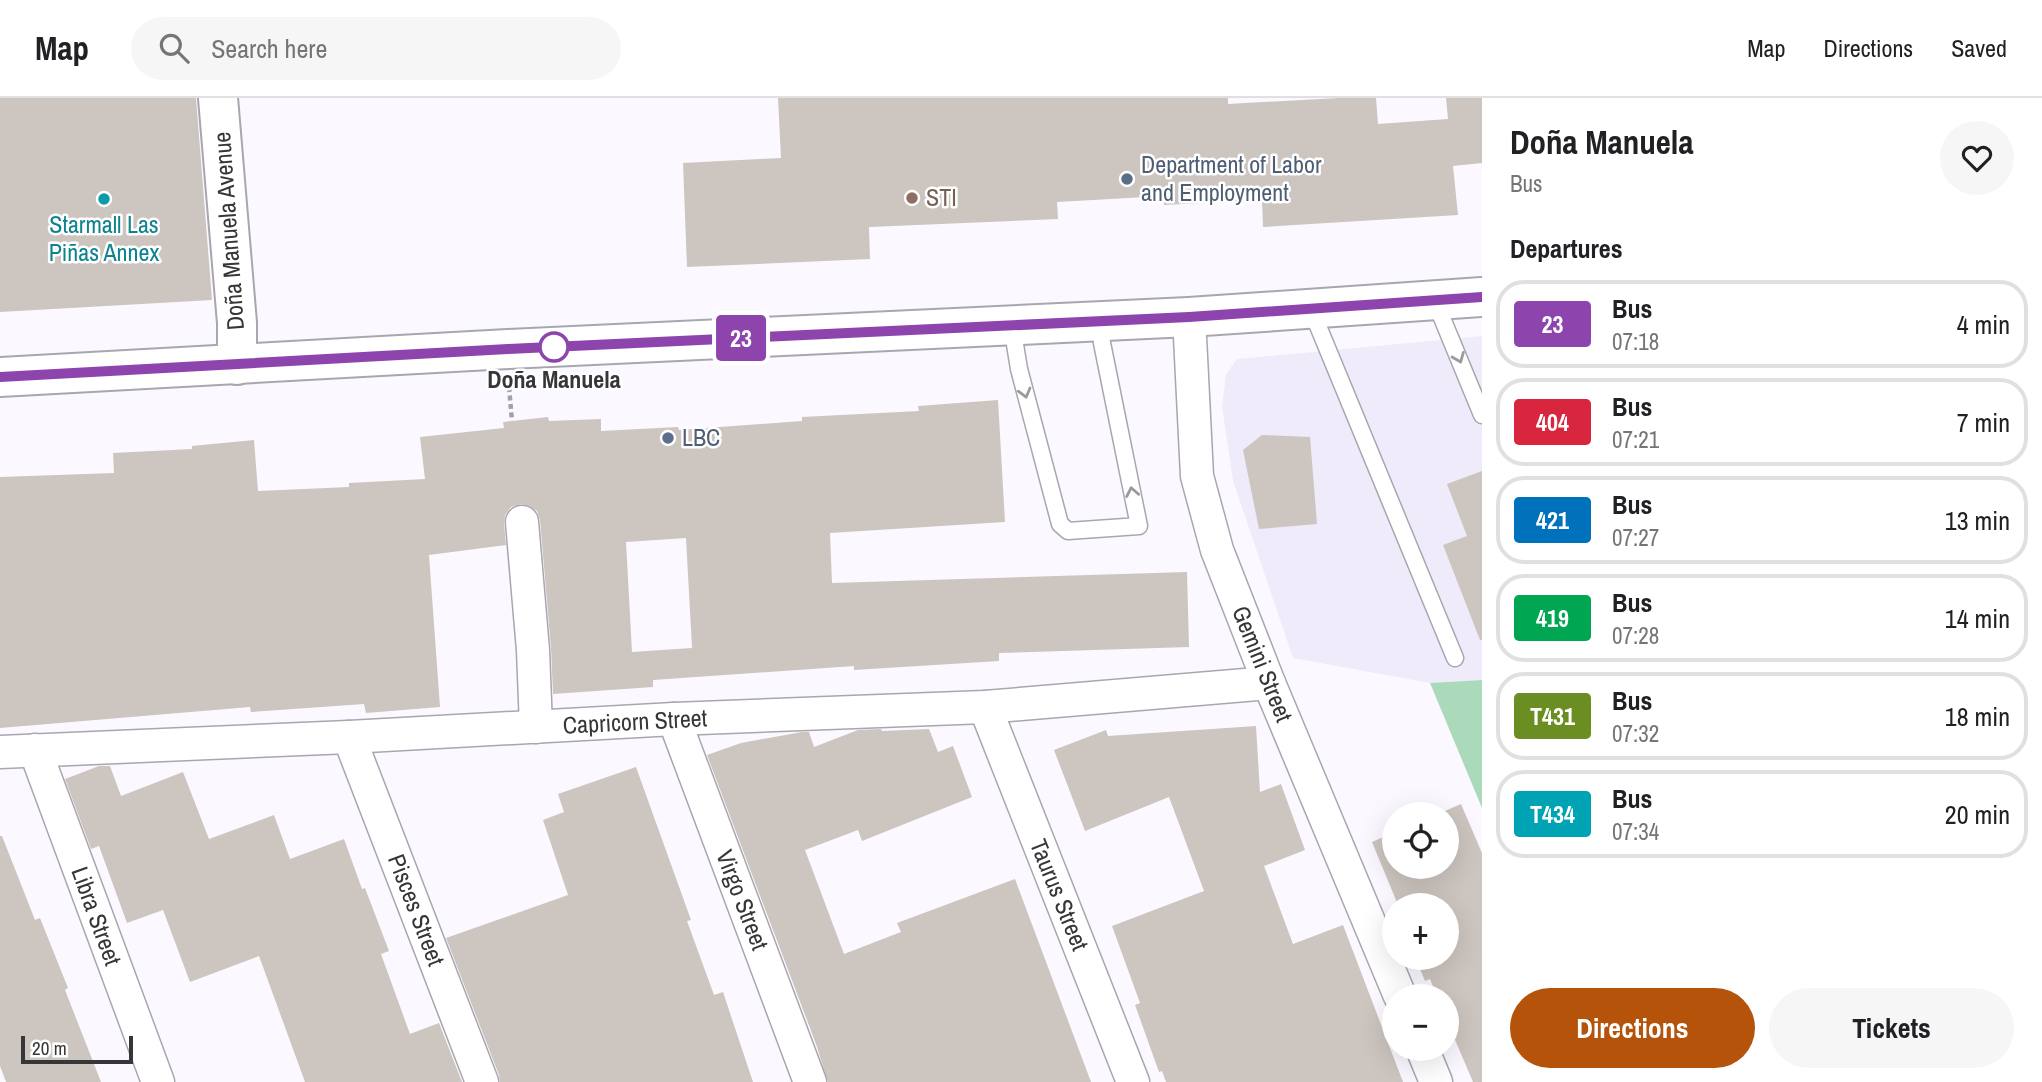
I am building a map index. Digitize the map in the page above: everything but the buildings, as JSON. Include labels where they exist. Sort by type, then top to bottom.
[{"type":"main road","name":"Doña Manuela Avenue","points":[[218,98],[237,323],[237,365]]},
{"type":"main road","points":[[0,377],[521,348],[1189,317],[1482,296]]},
{"type":"street","name":"Gemini Street","points":[[1189,317],[1197,476],[1217,550],[1269,683],[1395,984]]},
{"type":"street","points":[[522,522],[533,650],[536,727]]},
{"type":"street","name":"Capricorn Street","points":[[0,752],[674,719],[985,708],[1269,683]]},
{"type":"street","name":"Taurus Street","points":[[985,708],[1133,1082]]},
{"type":"street","name":"Virgo Street","points":[[674,719],[810,1082]]},
{"type":"street","name":"Pisces Street","points":[[349,737],[482,1082]]},
{"type":"street","name":"Libra Street","points":[[35,750],[158,1082]]},
{"type":"street","points":[[1427,1061],[1436,1082]]},
{"type":"lane","points":[[1435,301],[1482,415]]},
{"type":"lane","points":[[1311,309],[1455,658]]},
{"type":"lane","points":[[1012,326],[1019,369],[1060,524],[1068,531],[1139,526],[1102,343],[1100,321]]},
{"type":"shaded area","points":[[1482,336],[1482,680],[1430,683],[1293,658],[1233,481],[1222,407],[1226,374],[1237,359]]},
{"type":"green space","points":[[1482,680],[1482,808],[1430,683]]},
{"type":"bus line","name":"23","points":[[0,377],[508,349],[1189,317],[1482,297]]},
{"type":"place","name":"Department of Labor and Employment","points":[[1127,179]]},
{"type":"place","name":"STI","points":[[912,198]]},
{"type":"place","name":"Starmall Las Piñas Annex","points":[[104,199]]},
{"type":"place","name":"Doña Manuela","points":[[554,347]]},
{"type":"place","name":"LBC","points":[[668,438]]}]
